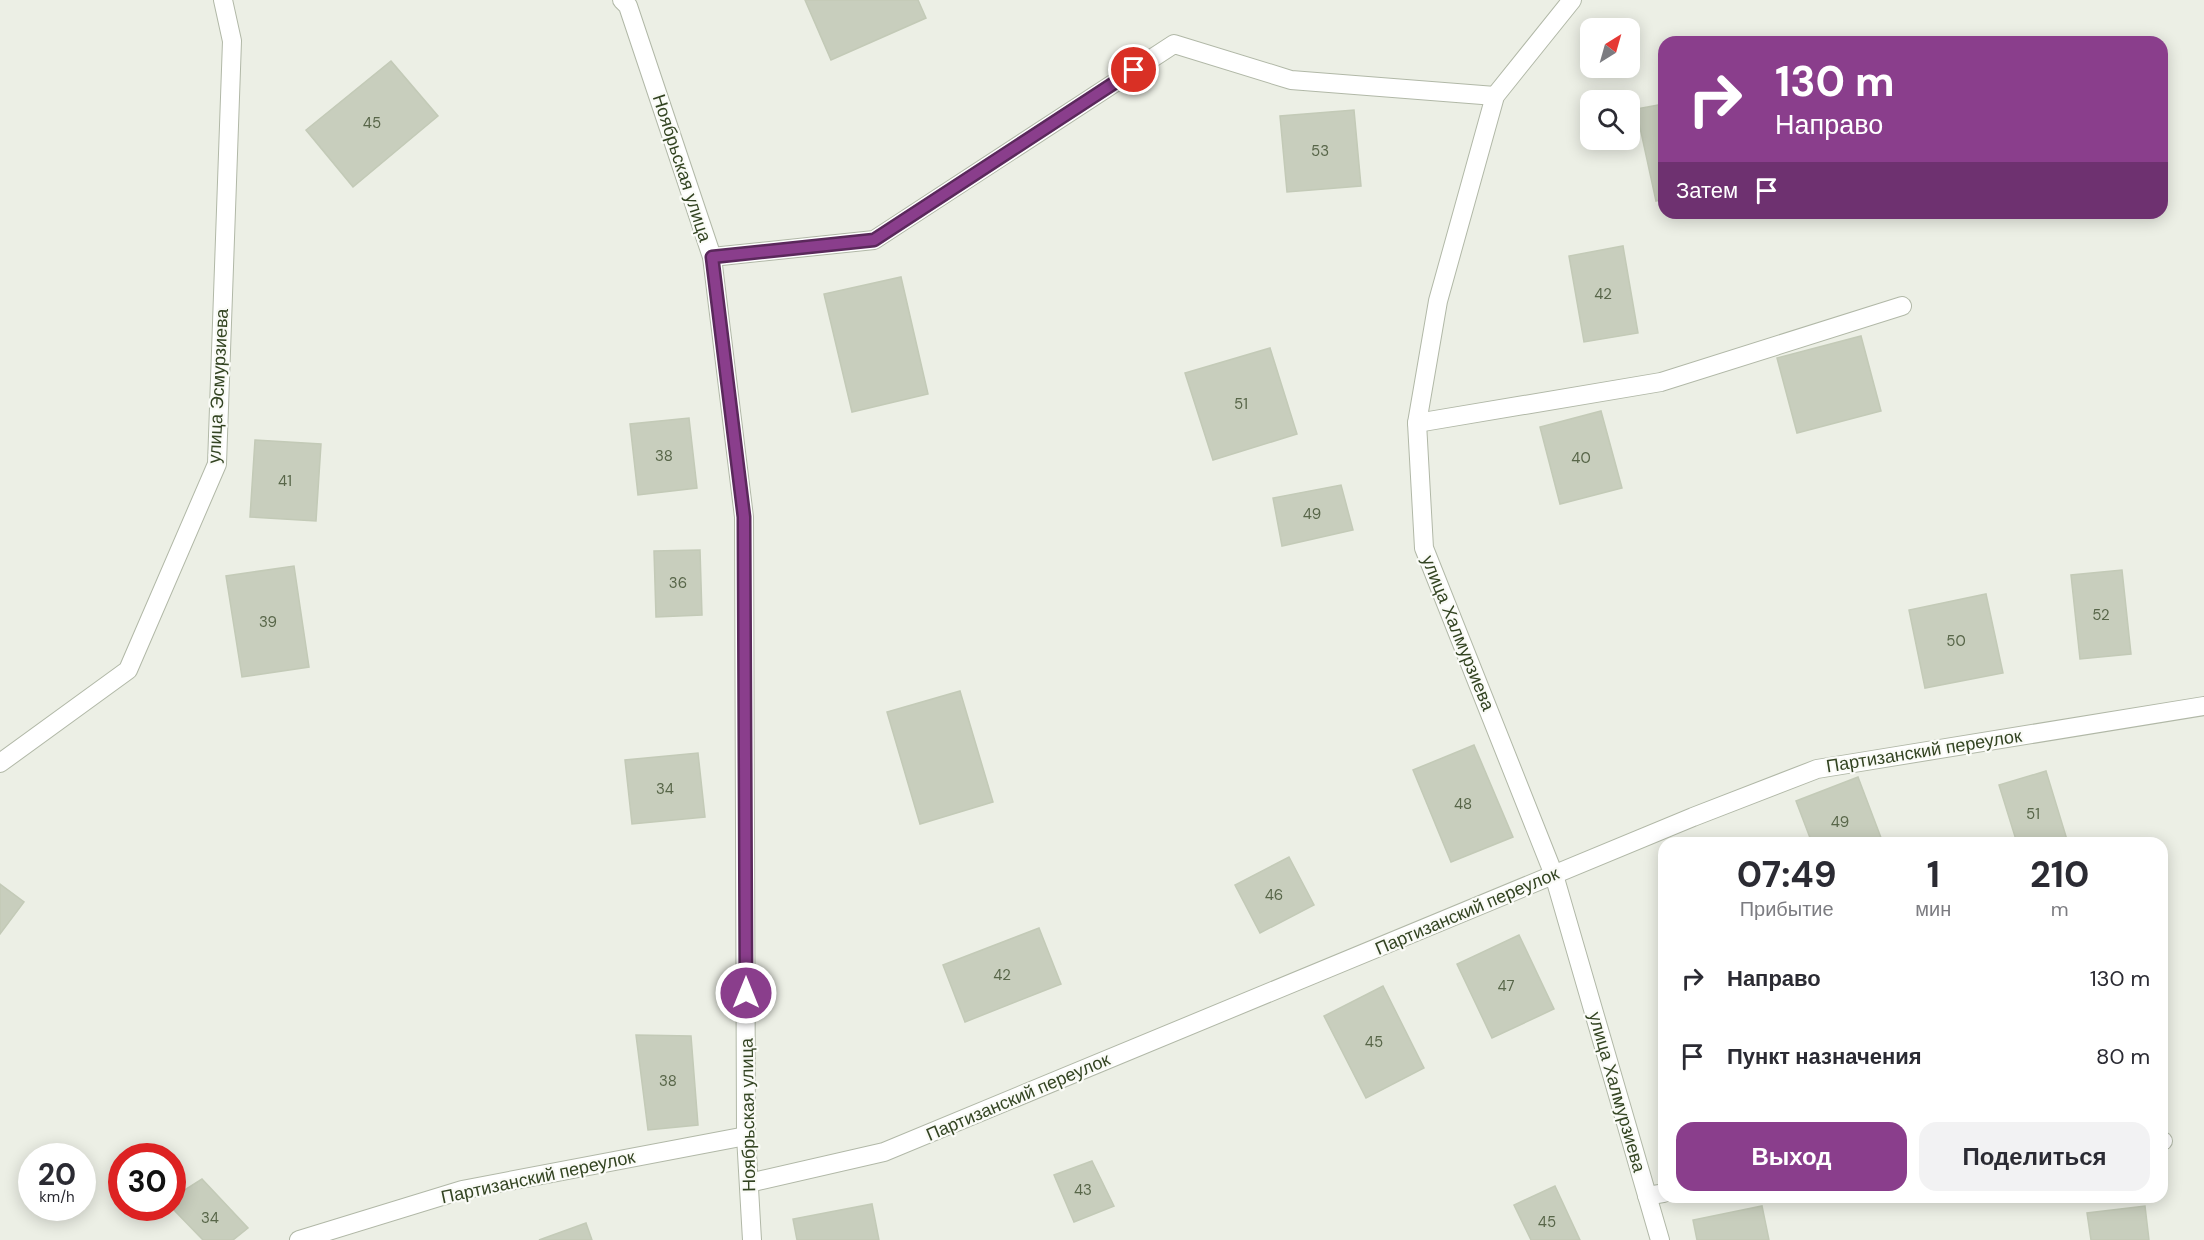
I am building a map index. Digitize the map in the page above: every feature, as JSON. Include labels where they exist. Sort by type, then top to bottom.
[{"type":"street","name":"улица Эсмурзиева","points":[[0,763],[128,670],[217,464],[232,40],[223,0]]},
{"type":"street","name":"Ноябрьская улица","points":[[622,0],[628,6],[712,257],[744,517],[746,1136],[752,1240]]},
{"type":"street","name":"улица Халмурзиева","points":[[1572,0],[1495,96],[1437,301],[1417,423],[1424,548],[1554,874],[1655,1195],[1660,1240]]},
{"type":"street","points":[[712,257],[874,240],[1174,44],[1291,80],[1495,96]]},
{"type":"street","points":[[1417,423],[1661,382],[1902,306]]},
{"type":"street","name":"Партизанский переулок","points":[[749,1183],[884,1152],[1554,874],[1817,768],[2204,706]]},
{"type":"street","name":"Партизанский переулок","points":[[299,1240],[462,1190],[746,1136]]},
{"type":"building","points":[[805,0],[918,0],[926,18],[831,60]]},
{"type":"building","points":[[391,61],[438,116],[353,187],[306,130]]},
{"type":"building","points":[[1658,105],[1658,200],[1656,201],[1640,127],[1640,108]]},
{"type":"building","points":[[1354,110],[1361,186],[1287,192],[1280,116]]},
{"type":"building","points":[[1623,246],[1638,333],[1584,342],[1569,256]]},
{"type":"building","points":[[901,277],[928,394],[852,412],[824,294]]},
{"type":"building","points":[[1861,336],[1881,411],[1797,433],[1777,358]]},
{"type":"building","points":[[1270,348],[1297,434],[1213,460],[1185,373]]},
{"type":"building","points":[[1601,411],[1622,488],[1560,504],[1540,427]]},
{"type":"building","points":[[689,418],[697,488],[638,495],[630,424]]},
{"type":"building","points":[[255,440],[321,444],[316,521],[250,517]]},
{"type":"building","points":[[1341,485],[1353,530],[1282,546],[1273,498]]},
{"type":"building","points":[[700,550],[702,615],[656,617],[654,551]]},
{"type":"building","points":[[294,566],[309,667],[242,677],[226,576]]},
{"type":"building","points":[[2122,570],[2131,654],[2080,659],[2071,575]]},
{"type":"building","points":[[1986,594],[2003,673],[1925,688],[1909,610]]},
{"type":"building","points":[[960,691],[993,802],[920,824],[887,712]]},
{"type":"building","points":[[1474,745],[1513,837],[1451,862],[1413,770]]},
{"type":"building","points":[[698,753],[705,817],[632,824],[625,760]]},
{"type":"building","points":[[2046,771],[2066,837],[2015,837],[1999,785]]},
{"type":"building","points":[[1858,777],[1881,837],[1810,837],[1796,801]]},
{"type":"building","points":[[1289,857],[1314,905],[1260,933],[1235,885]]},
{"type":"building","points":[[0,884],[24,902],[0,934]]},
{"type":"building","points":[[1039,928],[1061,984],[965,1022],[943,965]]},
{"type":"building","points":[[1519,935],[1554,1009],[1492,1038],[1457,964]]},
{"type":"building","points":[[1383,986],[1424,1068],[1366,1098],[1324,1016]]},
{"type":"building","points":[[636,1035],[691,1036],[698,1125],[648,1130]]},
{"type":"building","points":[[1092,1161],[1114,1206],[1074,1222],[1054,1175]]},
{"type":"building","points":[[202,1179],[248,1228],[233,1240],[203,1240],[185,1221],[186,1189]]},
{"type":"building","points":[[1555,1186],[1580,1240],[1531,1240],[1514,1205]]},
{"type":"building","points":[[872,1204],[879,1240],[797,1240],[793,1219]]},
{"type":"building","points":[[1762,1206],[1769,1240],[1697,1240],[1693,1220]]},
{"type":"building","points":[[2145,1206],[2149,1240],[2091,1240],[2087,1213]]},
{"type":"building","points":[[586,1223],[592,1240],[539,1240]]},
{"type":"route","points":[[746,993],[744,517],[712,257],[874,240],[1134,70]]}]
